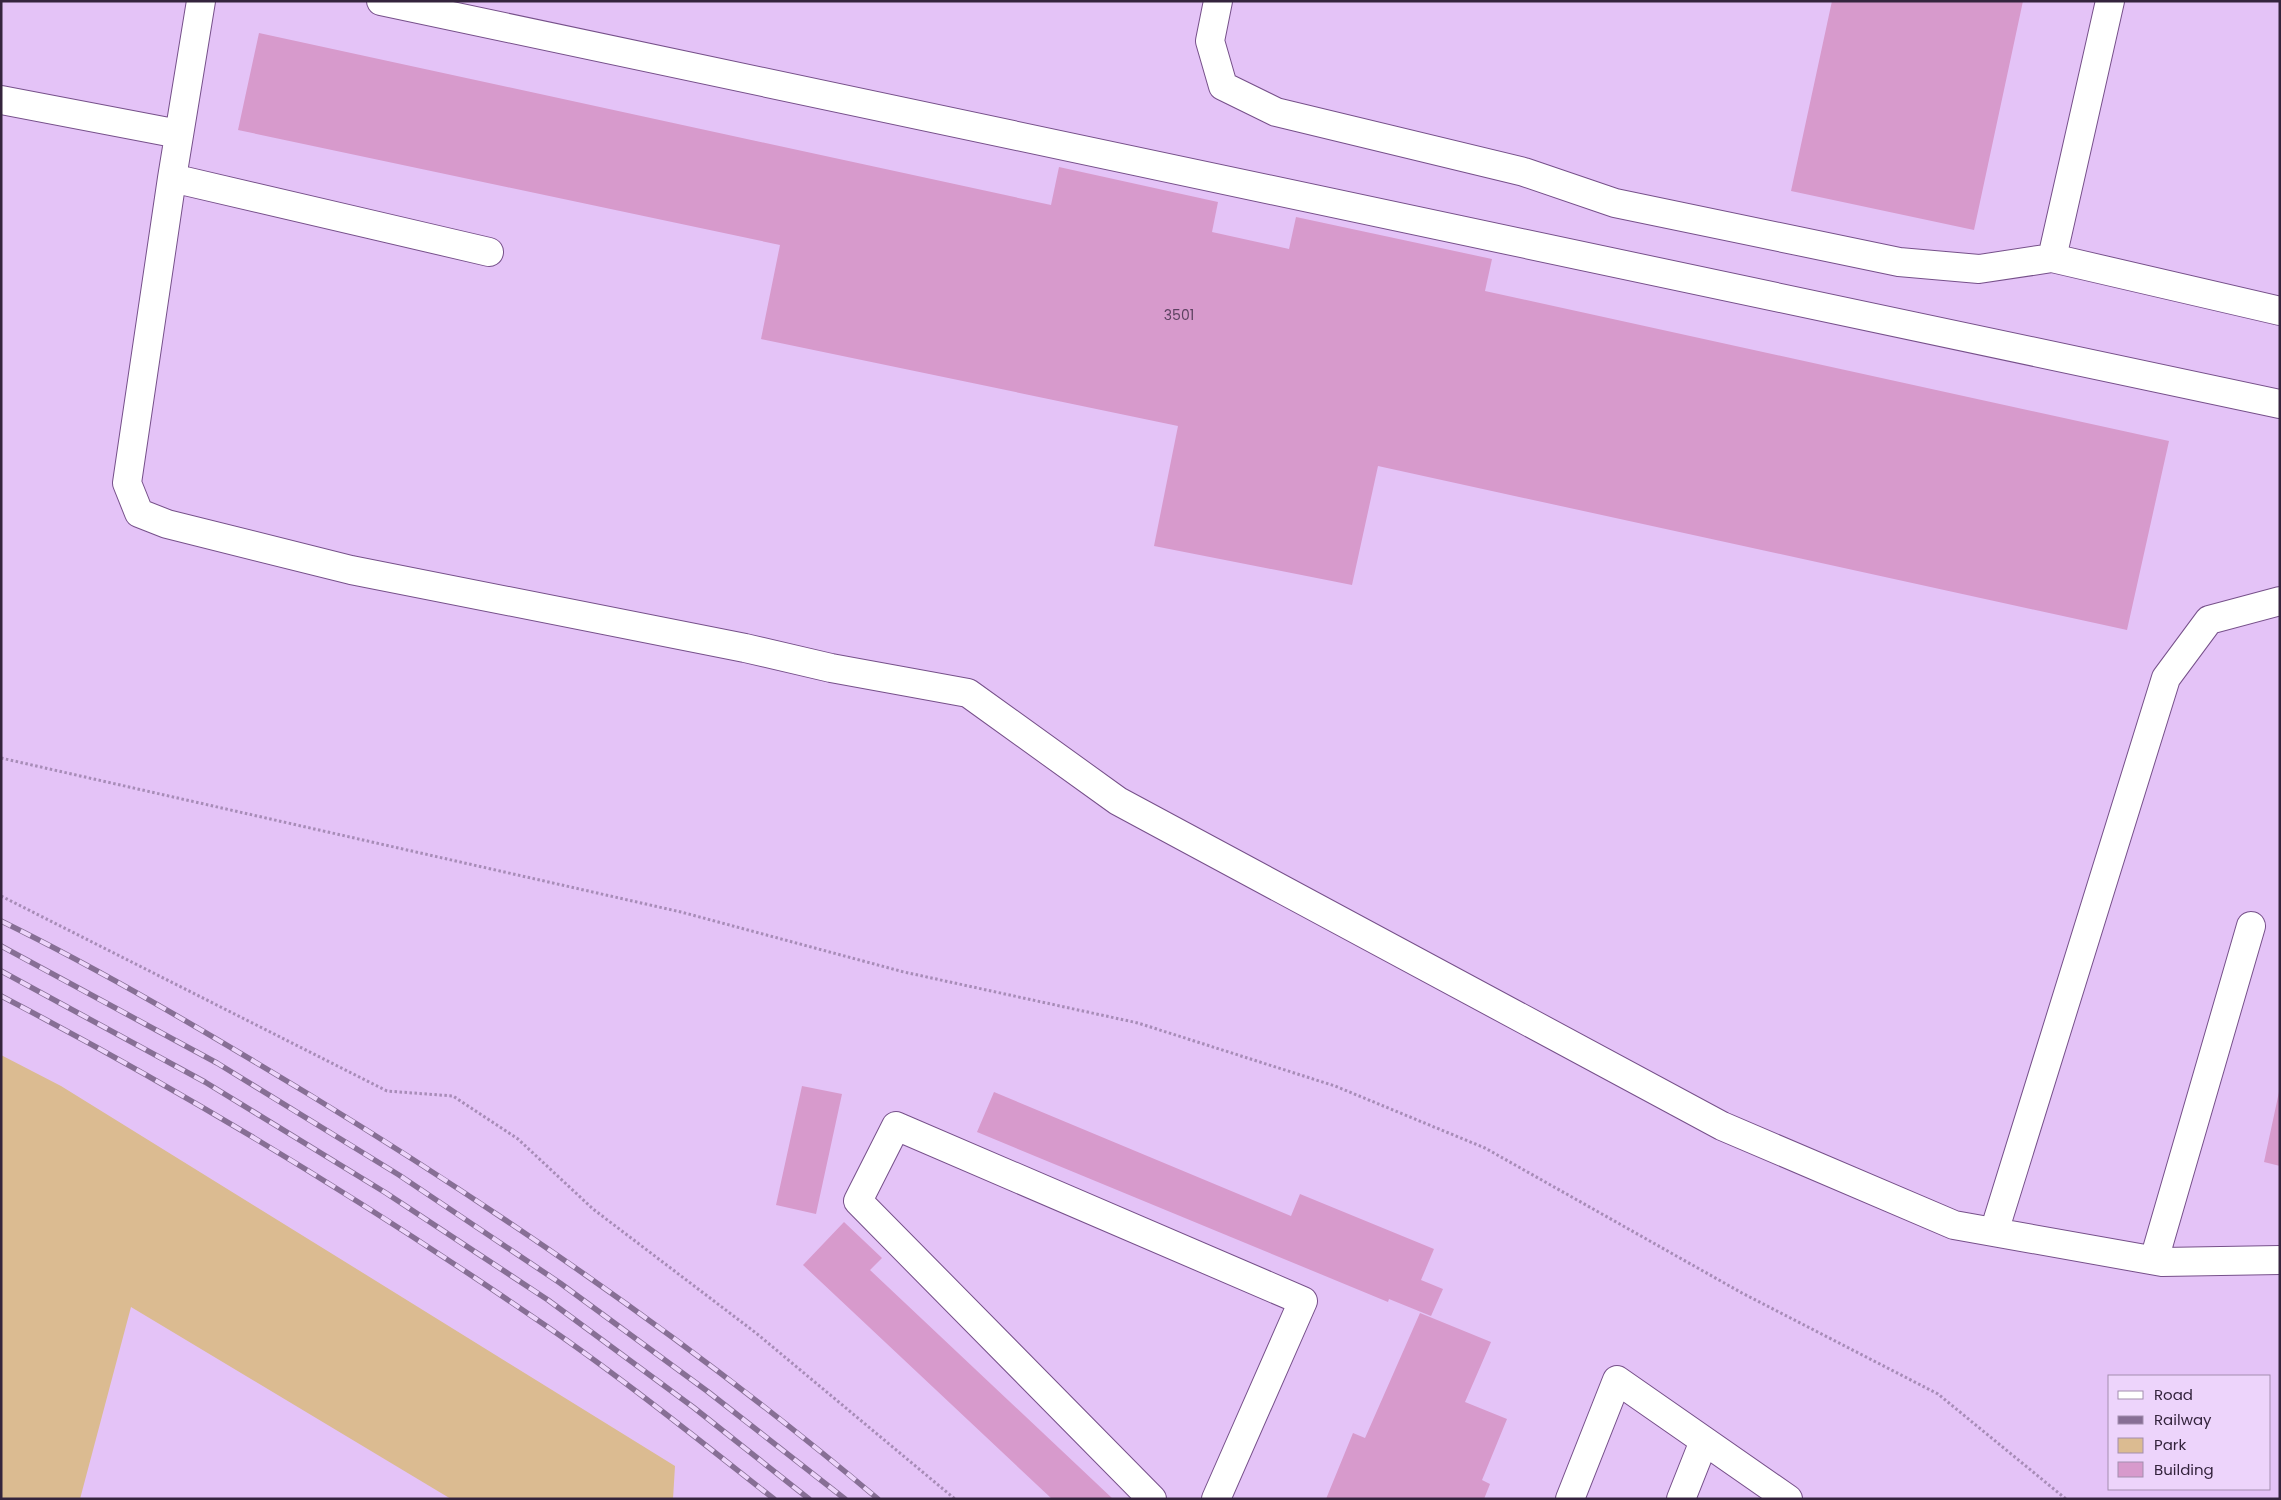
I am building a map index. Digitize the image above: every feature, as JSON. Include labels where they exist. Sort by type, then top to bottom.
[{"type":"lane","points":[[201,1],[172,178],[127,483],[139,513],[167,524],[351,570],[745,648],[831,668],[968,693],[1118,801],[1722,1126],[1954,1225],[2154,1260],[2280,1260]]},
{"type":"lane","points":[[381,1],[2280,404]]},
{"type":"lane","points":[[1218,1],[1210,41],[1224,86],[1276,112],[1524,172],[1615,203],[1899,262],[1979,269],[2052,258],[2280,311]]},
{"type":"lane","points":[[2052,258],[2110,1]]},
{"type":"lane","points":[[1,100],[179,134]]},
{"type":"lane","points":[[172,178],[489,252]]},
{"type":"lane","points":[[1994,1232],[2166,678],[2209,620],[2280,601]]},
{"type":"lane","points":[[2154,1260],[2251,926]]},
{"type":"lane","points":[[1152,1499],[858,1201],[896,1126],[1303,1301],[1216,1499]]},
{"type":"lane","points":[[1570,1499],[1617,1380],[1788,1499]]},
{"type":"lane","points":[[1681,1499],[1704,1441]]},
{"type":"path","points":[[1,758],[681,912],[904,972],[1138,1023],[1335,1086],[1485,1148],[1742,1293],[1938,1394],[2066,1499]]},
{"type":"path","points":[[1,896],[387,1091],[453,1096],[518,1139],[593,1209],[756,1333],[955,1499]]},
{"type":"green space","points":[[1,1055],[61,1086],[675,1466],[673,1499],[451,1499],[131,1307],[80,1499],[1,1499]]},
{"type":"building","points":[[1832,1],[2023,1],[1974,230],[1791,191]]},
{"type":"building","points":[[259,33],[1051,205],[1059,167],[1218,202],[1212,232],[1289,249],[1296,217],[1492,259],[1485,291],[2169,441],[2127,630],[1378,466],[1352,585],[1154,546],[1178,426],[761,339],[780,245],[238,130]]},
{"type":"building","points":[[802,1086],[842,1094],[816,1214],[776,1205]]},
{"type":"building","points":[[994,1092],[1291,1216],[1300,1194],[1434,1249],[1421,1280],[1443,1289],[1431,1316],[1389,1299],[1388,1302],[977,1132]]},
{"type":"building","points":[[2280,1092],[2280,1166],[2264,1162]]},
{"type":"building","points":[[844,1222],[882,1258],[870,1270],[1113,1499],[1052,1499],[803,1265]]},
{"type":"building","points":[[1420,1313],[1491,1342],[1465,1402],[1507,1419],[1482,1480],[1490,1484],[1484,1499],[1326,1499],[1353,1433],[1365,1438]]},
{"type":"railway","points":[[1,921],[119,983],[196,1027],[384,1141],[530,1236],[672,1337],[811,1444],[878,1499]]},
{"type":"railway","points":[[1,946],[217,1063],[399,1175],[560,1283],[707,1391],[845,1499]]},
{"type":"railway","points":[[1,971],[205,1082],[386,1193],[548,1300],[693,1407],[809,1499]]},
{"type":"railway","points":[[1,996],[138,1070],[205,1109],[404,1231],[595,1360],[774,1499]]}]
